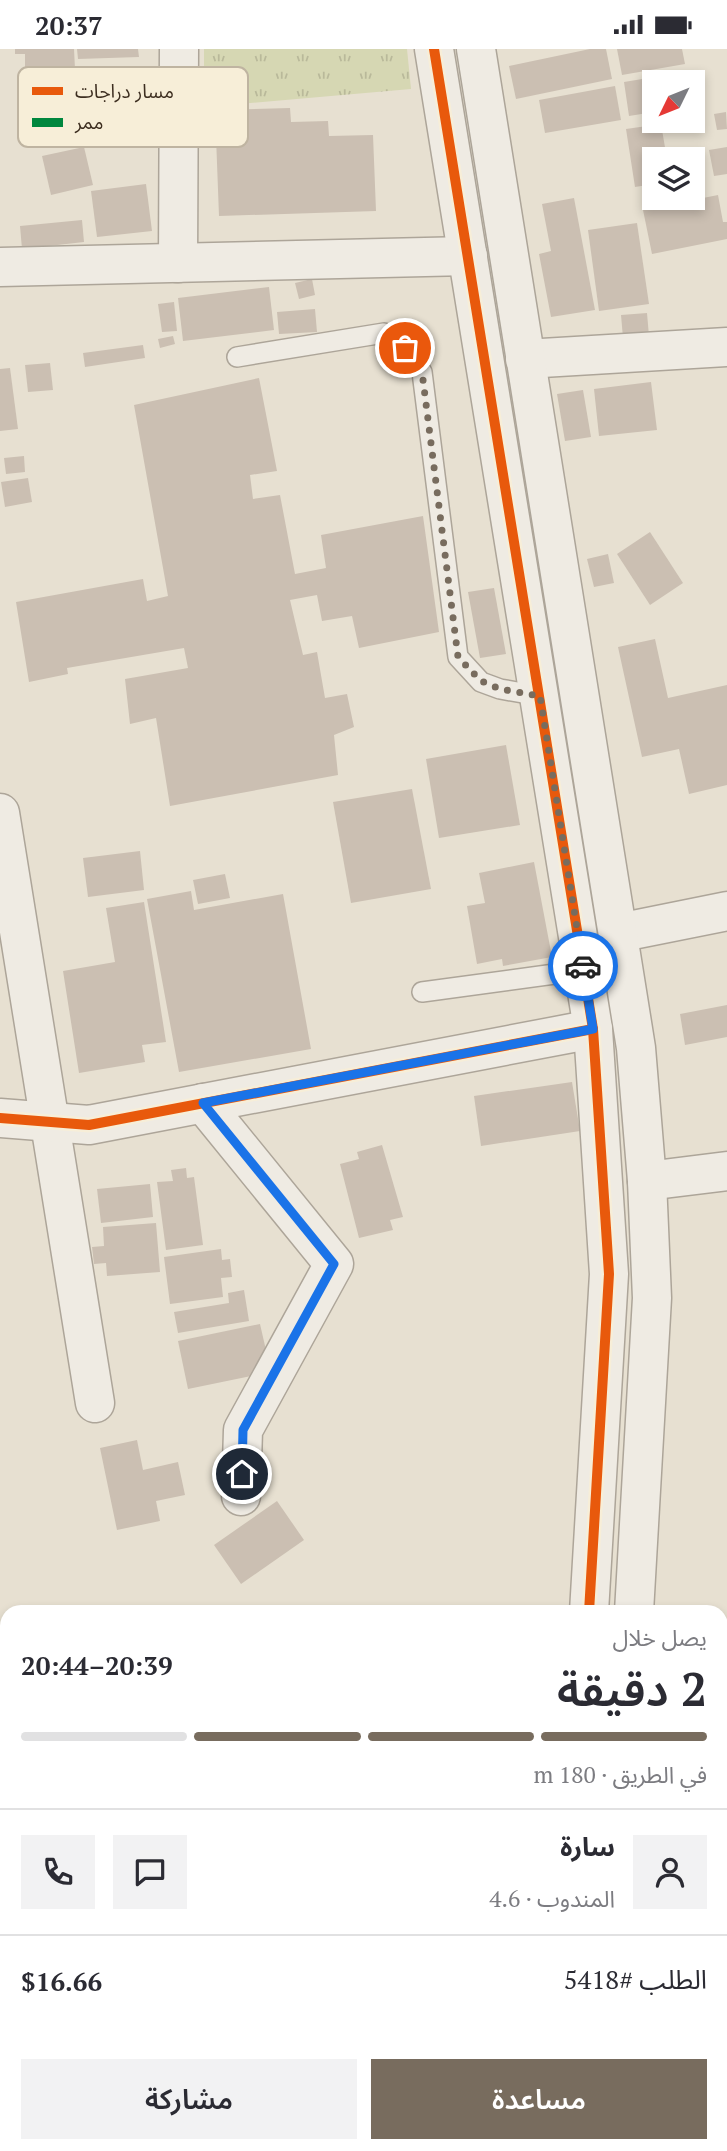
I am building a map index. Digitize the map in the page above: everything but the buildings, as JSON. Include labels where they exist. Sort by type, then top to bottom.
[{"type":"street","points":[[179,49],[179,67]]},
{"type":"street","points":[[434,49],[593,1029],[609,1274],[589,1605]]},
{"type":"street","points":[[476,49],[636,1048],[647,1181],[652,1298],[634,1605]]},
{"type":"street","points":[[178,263],[179,147]]},
{"type":"street","points":[[0,267],[468,256]]},
{"type":"street","points":[[525,359],[727,347]]},
{"type":"street","points":[[540,696],[579,690]]},
{"type":"street","points":[[0,813],[95,1403]]},
{"type":"street","points":[[618,933],[727,911]]},
{"type":"street","points":[[0,1118],[89,1125],[593,1029]]},
{"type":"street","points":[[203,1103],[334,1264],[243,1430],[241,1496]]},
{"type":"street","points":[[647,1181],[727,1171]]},
{"type":"lane","points":[[237,357],[384,333],[405,348],[422,372],[458,657],[481,681],[500,689],[540,696]]},
{"type":"lane","points":[[422,992],[584,969]]},
{"type":"green space","points":[[204,49],[407,49],[411,89],[248,103],[248,67],[204,67]]},
{"type":"cycle path","points":[[434,49],[593,1029],[609,1274],[589,1605]]},
{"type":"cycle path","points":[[0,1118],[89,1125],[593,1029]]},
{"type":"way so far","points":[[405,348],[422,372],[458,657],[481,681],[500,689],[540,696],[583,966]]},
{"type":"route","points":[[242,1474],[243,1430],[334,1264],[203,1103],[593,1029],[583,966]]}]
